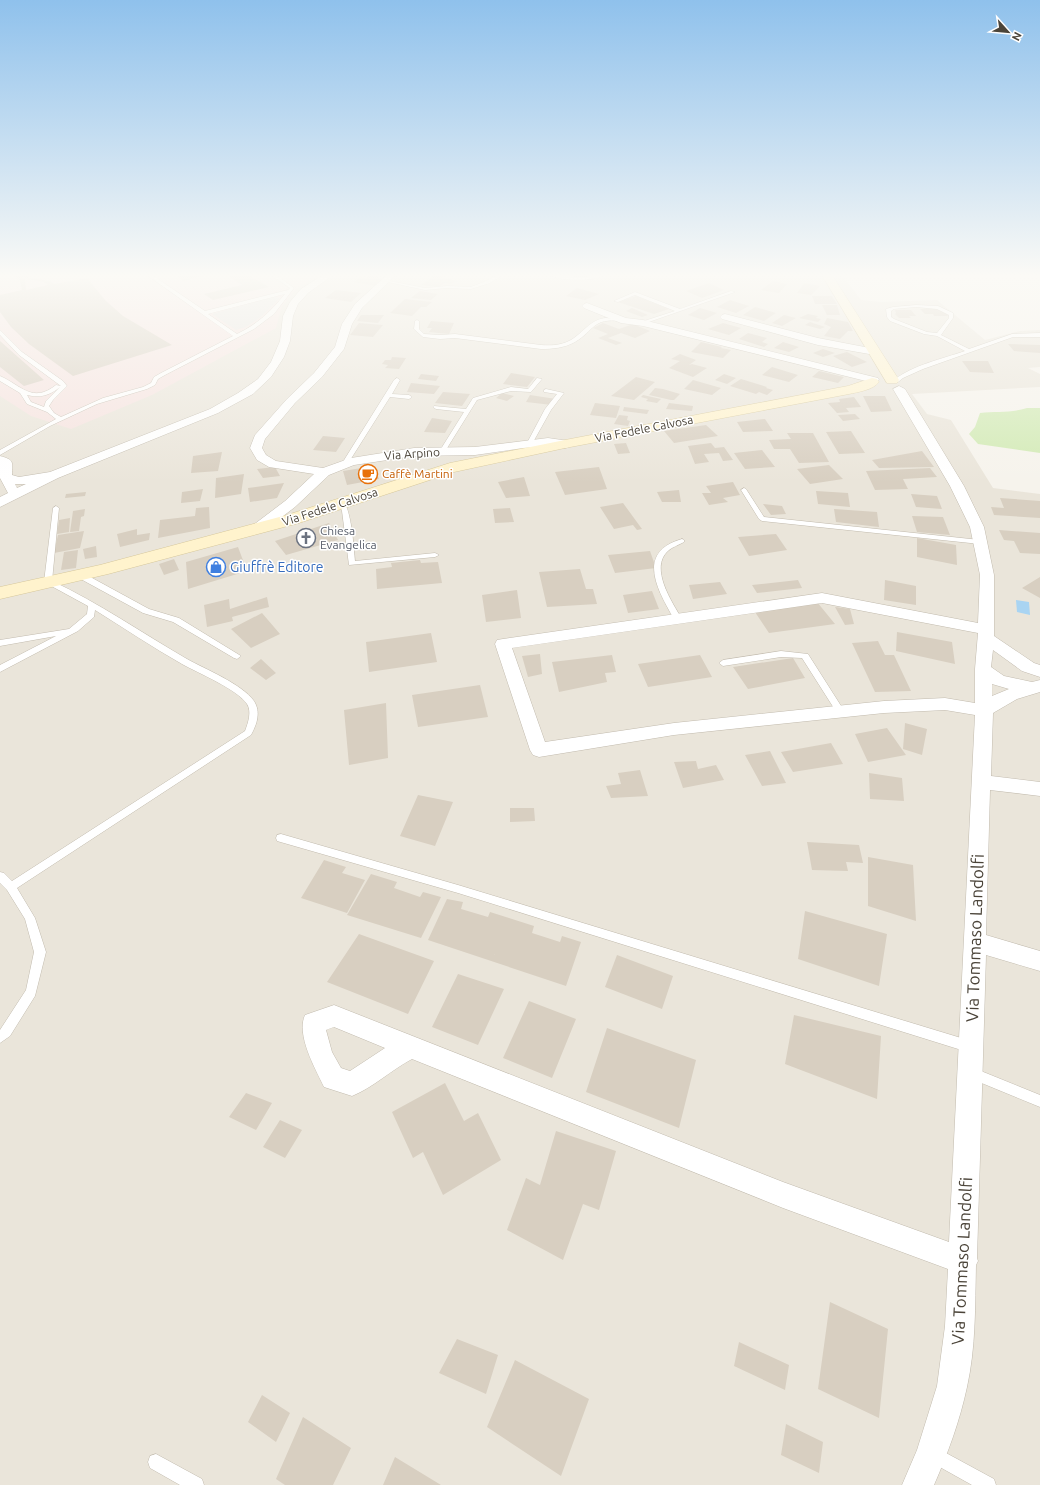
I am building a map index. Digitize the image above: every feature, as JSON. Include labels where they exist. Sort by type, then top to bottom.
[{"type":"street","points":[[0,503],[52,475],[214,411],[238,399],[267,375],[277,360],[283,344]]},
{"type":"street","points":[[324,472],[273,464],[261,457],[256,448],[259,438],[291,401],[318,375],[341,344]]},
{"type":"street","points":[[726,344],[888,386]]},
{"type":"street","points":[[831,344],[875,352]]},
{"type":"street","name":"Via Tommaso Landolfi","points":[[870,344],[883,365],[888,386],[957,486],[977,527],[987,575],[986,634],[983,669],[984,710],[971,1073],[960,1326],[952,1386],[932,1453],[918,1485]]},
{"type":"street","name":"Via Fedele Calvosa","points":[[0,593],[80,575],[293,519],[450,468],[565,444],[849,390],[888,386]]},
{"type":"street","name":"Via Arpino","points":[[257,528],[290,504],[324,472],[364,459],[401,453],[475,451],[530,443],[565,444]]},
{"type":"street","points":[[5,457],[8,485],[15,494]]},
{"type":"street","points":[[6,477],[18,481],[52,475]]},
{"type":"street","points":[[1034,669],[986,634],[822,598],[502,644],[539,750],[674,729],[884,707],[945,704],[984,710],[996,701],[1036,687]]},
{"type":"street","points":[[983,669],[1000,666],[1034,669]]},
{"type":"street","points":[[983,669],[999,682],[1036,687]]},
{"type":"street","points":[[981,782],[1040,789]]},
{"type":"street","points":[[975,942],[1040,961]]},
{"type":"street","points":[[410,1047],[783,1195],[964,1261]]},
{"type":"lane","points":[[11,344],[34,365],[61,382],[64,386],[47,402],[46,407],[48,411]]},
{"type":"lane","points":[[5,457],[20,440],[60,419],[105,399],[145,388],[153,384],[156,378],[221,344]]},
{"type":"lane","points":[[523,344],[554,348],[568,344]]},
{"type":"lane","points":[[956,344],[969,351]]},
{"type":"lane","points":[[888,386],[901,377],[921,368],[988,344]]},
{"type":"lane","points":[[0,378],[23,393],[33,395],[43,394],[54,390],[61,382]]},
{"type":"lane","points":[[442,452],[475,399],[512,389],[529,391],[539,379]]},
{"type":"lane","points":[[344,465],[397,380]]},
{"type":"lane","points":[[530,443],[548,409],[562,393],[546,391]]},
{"type":"lane","points":[[23,393],[29,403],[48,411],[60,419]]},
{"type":"lane","points":[[388,395],[409,397]]},
{"type":"lane","points":[[436,407],[467,411]]},
{"type":"lane","points":[[5,457],[20,440]]},
{"type":"lane","points":[[744,490],[762,519],[980,542]]},
{"type":"lane","points":[[342,503],[345,511],[352,563],[435,555]]},
{"type":"lane","points":[[11,887],[248,733],[254,722],[254,712],[250,702],[240,694],[72,593],[48,582],[56,508]]},
{"type":"lane","points":[[678,619],[663,592],[658,576],[658,560],[665,550],[682,540]]},
{"type":"lane","points":[[80,575],[146,610],[176,620],[238,656]]},
{"type":"lane","points":[[0,668],[75,629],[92,615],[92,605]]},
{"type":"lane","points":[[0,643],[75,629]]},
{"type":"lane","points":[[723,663],[781,654],[805,656],[840,711]]},
{"type":"lane","points":[[281,838],[466,891],[971,1047]]},
{"type":"lane","points":[[0,876],[11,887],[30,918],[40,952],[31,992],[6,1032],[0,1037]]},
{"type":"lane","points":[[971,1073],[1040,1101]]},
{"type":"lane","points":[[932,1453],[988,1485]]},
{"type":"lane","points":[[156,1462],[196,1485]]},
{"type":"shaded area","points":[[0,344],[1040,344],[1040,367],[1028,368],[1040,374],[1040,387],[912,394],[927,414],[951,420],[993,488],[1040,494],[1040,1485],[0,1485]]},
{"type":"shaded area","points":[[0,344],[246,344],[152,395],[71,429],[31,416],[0,396]]},
{"type":"green space","points":[[1027,408],[1040,408],[1040,453],[978,444],[969,434],[975,427],[980,413],[1021,410]]},
{"type":"water","points":[[1016,600],[1029,602],[1030,615],[1017,612]]},
{"type":"building","points":[[0,344],[4,344],[44,380],[24,386],[0,367]]},
{"type":"building","points":[[29,344],[172,345],[73,376]]},
{"type":"building","points":[[699,344],[711,344],[731,350],[723,358],[691,352]]},
{"type":"building","points":[[756,344],[768,344],[764,347]]},
{"type":"building","points":[[780,344],[790,344],[799,347],[789,352],[774,348]]},
{"type":"building","points":[[1008,344],[1040,345],[1040,353],[1014,351]]},
{"type":"building","points":[[823,349],[835,353],[823,357],[813,353]]},
{"type":"building","points":[[847,352],[867,362],[852,367],[833,356]]},
{"type":"building","points":[[680,354],[696,360],[689,365],[692,364],[707,368],[693,377],[669,368],[680,361],[671,359]]},
{"type":"building","points":[[392,357],[406,358],[399,369],[385,368],[388,365],[382,364],[385,360],[391,360]]},
{"type":"building","points":[[962,361],[988,361],[994,373],[970,372]]},
{"type":"building","points":[[772,367],[798,375],[789,382],[762,375]]},
{"type":"building","points":[[819,371],[844,377],[838,383],[812,377]]},
{"type":"building","points":[[511,373],[535,377],[527,387],[503,384]]},
{"type":"building","points":[[421,374],[439,376],[436,381],[418,379]]},
{"type":"building","points":[[724,374],[736,378],[727,384],[715,380]]},
{"type":"building","points":[[636,377],[655,382],[634,400],[611,396]]},
{"type":"building","points":[[741,379],[773,390],[767,395],[759,392],[756,394],[730,386]]},
{"type":"building","points":[[693,380],[721,388],[712,395],[684,389]]},
{"type":"building","points":[[411,383],[440,386],[434,394],[407,392]]},
{"type":"building","points":[[655,388],[680,394],[674,400],[649,395]]},
{"type":"building","points":[[443,392],[470,394],[462,406],[435,403]]},
{"type":"building","points":[[502,393],[514,396],[507,401],[496,398]]},
{"type":"building","points":[[530,395],[556,399],[552,405],[526,402]]},
{"type":"building","points":[[643,395],[661,399],[657,403],[646,401],[648,399],[641,397]]},
{"type":"building","points":[[863,396],[885,396],[892,411],[871,412]]},
{"type":"building","points":[[854,397],[861,407],[846,408],[849,412],[837,413],[828,403],[840,402],[839,399]]},
{"type":"building","points":[[595,403],[620,406],[616,418],[590,415]]},
{"type":"building","points":[[669,403],[693,406],[692,411],[666,409]]},
{"type":"building","points":[[624,407],[649,410],[647,414],[623,411]]},
{"type":"building","points":[[855,414],[860,419],[843,421],[838,415]]},
{"type":"building","points":[[619,415],[628,416],[627,420],[630,421],[628,426],[614,424]]},
{"type":"building","points":[[432,418],[452,421],[445,433],[424,432]]},
{"type":"building","points":[[765,419],[773,431],[743,432],[737,422]]},
{"type":"building","points":[[706,425],[718,436],[674,443],[664,431]]},
{"type":"building","points":[[851,431],[865,453],[839,454],[826,432]]},
{"type":"building","points":[[787,433],[813,433],[829,462],[799,463],[790,449],[774,449],[769,440],[791,439]]},
{"type":"building","points":[[323,436],[345,438],[336,452],[313,450]]},
{"type":"building","points":[[626,443],[630,453],[618,454],[614,444]]},
{"type":"building","points":[[711,443],[715,448],[724,447],[733,460],[723,461],[719,453],[704,454],[709,462],[695,464],[688,446]]},
{"type":"building","points":[[762,450],[775,467],[745,469],[734,453]]},
{"type":"building","points":[[922,451],[934,467],[879,468],[872,460]]},
{"type":"building","points":[[222,452],[218,471],[191,473],[193,456]]},
{"type":"building","points":[[829,465],[843,479],[810,484],[797,469]]},
{"type":"building","points":[[374,466],[379,479],[347,485],[343,471]]},
{"type":"building","points":[[275,467],[280,476],[263,478],[257,469]]},
{"type":"building","points":[[599,467],[607,489],[565,495],[555,472]]},
{"type":"building","points":[[930,468],[937,477],[903,479],[908,489],[875,490],[866,471]]},
{"type":"building","points":[[244,474],[241,494],[215,498],[216,478]]},
{"type":"building","points":[[524,477],[530,496],[506,498],[498,482]]},
{"type":"building","points":[[733,482],[740,495],[723,498],[728,502],[709,505],[702,493],[711,493],[706,486]]},
{"type":"building","points":[[284,483],[277,498],[250,502],[248,488]]},
{"type":"building","points":[[203,489],[200,501],[181,503],[182,492]]},
{"type":"building","points":[[679,490],[681,502],[662,502],[657,492]]},
{"type":"building","points":[[816,491],[848,493],[850,507],[818,504]]},
{"type":"building","points":[[86,492],[85,496],[65,498],[66,494]]},
{"type":"building","points":[[911,494],[937,496],[942,509],[916,507]]},
{"type":"building","points":[[1000,498],[1040,501],[1040,518],[994,515],[991,507],[1004,508]]},
{"type":"building","points":[[623,503],[642,529],[637,530],[633,525],[614,529],[600,507]]},
{"type":"building","points":[[763,504],[782,506],[786,514],[771,515]]},
{"type":"building","points":[[209,507],[210,528],[158,538],[160,520],[195,516],[196,508]]},
{"type":"building","points":[[510,508],[514,522],[495,523],[493,509]]},
{"type":"building","points":[[85,509],[84,516],[81,517],[79,531],[70,532],[73,511]]},
{"type":"building","points":[[834,509],[877,512],[879,527],[836,522]]},
{"type":"building","points":[[912,516],[943,517],[950,535],[917,532]]},
{"type":"building","points":[[70,518],[69,532],[57,534],[59,520]]},
{"type":"building","points":[[329,523],[338,540],[286,555],[275,541]]},
{"type":"building","points":[[137,529],[137,535],[150,533],[149,540],[120,547],[117,534]]},
{"type":"building","points":[[999,530],[1040,533],[1040,554],[1020,553],[1014,541],[1004,540]]},
{"type":"building","points":[[84,531],[80,548],[54,553],[58,535]]},
{"type":"building","points":[[776,534],[787,550],[749,556],[738,537]]},
{"type":"building","points":[[917,538],[956,545],[957,565],[917,557]]},
{"type":"building","points":[[96,546],[97,557],[85,559],[83,549]]},
{"type":"building","name":"Giuffrè Editore","points":[[238,547],[247,571],[188,589],[186,562]]},
{"type":"building","points":[[78,550],[76,568],[61,570],[64,552]]},
{"type":"building","points":[[650,551],[656,568],[615,573],[608,555]]},
{"type":"building","points":[[174,559],[179,570],[164,575],[159,564]]},
{"type":"building","points":[[420,560],[421,563],[438,562],[442,583],[377,589],[376,569],[392,567],[391,563]]},
{"type":"building","points":[[580,569],[586,589],[593,589],[597,604],[547,607],[539,572]]},
{"type":"building","points":[[1040,577],[1040,598],[1022,588]]},
{"type":"building","points":[[798,580],[802,588],[757,593],[752,585]]},
{"type":"building","points":[[885,580],[916,586],[916,605],[884,600]]},
{"type":"building","points":[[720,582],[727,594],[693,599],[689,585]]},
{"type":"building","points":[[517,590],[521,618],[486,622],[482,595]]},
{"type":"building","points":[[652,591],[659,609],[628,613],[623,595]]},
{"type":"building","points":[[267,597],[269,607],[232,617],[233,621],[207,627],[204,605],[229,599],[230,609]]},
{"type":"building","points":[[817,602],[835,624],[769,633],[755,612]]},
{"type":"building","points":[[835,607],[850,609],[854,624],[845,625]]},
{"type":"building","points":[[262,613],[280,634],[251,648],[231,629]]},
{"type":"building","points":[[897,632],[952,642],[955,664],[896,651]]},
{"type":"building","points":[[431,633],[437,662],[369,672],[366,642]]},
{"type":"building","points":[[878,641],[885,655],[894,655],[911,691],[875,692],[852,643]]},
{"type":"building","points":[[540,654],[542,674],[528,677],[522,656]]},
{"type":"building","points":[[612,655],[616,672],[605,673],[607,682],[559,692],[552,662]]},
{"type":"building","points":[[700,655],[712,677],[648,687],[638,664]]},
{"type":"building","points":[[793,658],[805,678],[748,689],[733,667]]},
{"type":"building","points":[[261,659],[276,673],[266,680],[250,668]]},
{"type":"building","points":[[480,685],[488,717],[418,727],[412,695]]},
{"type":"building","points":[[386,703],[388,758],[349,765],[344,710]]},
{"type":"building","points":[[905,723],[927,729],[922,755],[903,749]]},
{"type":"building","points":[[887,728],[906,755],[868,762],[855,734]]},
{"type":"building","points":[[831,743],[843,764],[793,772],[781,752]]},
{"type":"building","points":[[770,751],[786,783],[762,786],[745,755]]},
{"type":"building","points":[[696,761],[698,769],[716,765],[724,780],[683,788],[674,762]]},
{"type":"building","points":[[640,770],[648,796],[611,798],[606,786],[621,784],[618,773]]},
{"type":"building","points":[[869,773],[902,778],[904,801],[870,799]]},
{"type":"building","points":[[418,795],[453,802],[435,846],[400,836]]},
{"type":"building","points":[[510,808],[534,808],[535,821],[510,822]]},
{"type":"building","points":[[807,842],[859,845],[863,863],[846,862],[848,871],[812,870]]},
{"type":"building","points":[[868,857],[913,865],[916,921],[868,906]]},
{"type":"building","points":[[324,860],[346,867],[342,873],[365,880],[347,913],[301,898]]},
{"type":"building","points":[[371,874],[397,882],[394,888],[420,897],[423,892],[441,897],[421,938],[347,915]]},
{"type":"building","points":[[447,899],[463,902],[461,909],[488,917],[490,912],[534,926],[532,933],[560,942],[562,936],[581,942],[566,986],[428,940]]},
{"type":"building","points":[[805,911],[887,934],[879,986],[798,959]]},
{"type":"building","points":[[359,934],[434,961],[408,1014],[327,982]]},
{"type":"building","points":[[617,955],[673,976],[662,1009],[605,987]]},
{"type":"building","points":[[458,974],[504,989],[478,1045],[432,1027]]},
{"type":"building","points":[[529,1001],[576,1019],[552,1078],[503,1058]]},
{"type":"building","points":[[794,1015],[881,1036],[877,1099],[785,1064]]},
{"type":"building","points":[[607,1028],[696,1060],[679,1128],[586,1092]]},
{"type":"building","points":[[445,1083],[464,1121],[478,1113],[501,1160],[443,1195],[423,1152],[413,1158],[392,1112]]},
{"type":"building","points":[[246,1093],[272,1103],[256,1130],[229,1117]]},
{"type":"building","points":[[280,1120],[302,1130],[285,1158],[263,1147]]},
{"type":"building","points":[[556,1131],[616,1151],[599,1210],[583,1204],[563,1260],[507,1230],[526,1178],[540,1185]]},
{"type":"building","points":[[830,1302],[888,1329],[879,1418],[818,1389]]},
{"type":"building","points":[[457,1339],[498,1355],[486,1394],[439,1373]]},
{"type":"building","points":[[739,1342],[789,1365],[785,1390],[734,1366]]},
{"type":"building","points":[[515,1360],[589,1399],[561,1476],[487,1427]]},
{"type":"building","points":[[262,1395],[290,1413],[276,1442],[248,1422]]},
{"type":"building","points":[[303,1417],[351,1448],[333,1485],[285,1485],[276,1479]]},
{"type":"building","points":[[786,1424],[823,1442],[819,1473],[781,1455]]},
{"type":"building","points":[[395,1457],[441,1485],[383,1485]]},
{"type":"place","name":"Caffè Martini","points":[[368,474]]},
{"type":"place","name":"Chiesa Evangelica","points":[[306,538]]},
{"type":"place","name":"Giuffrè Editore","points":[[216,567]]}]
